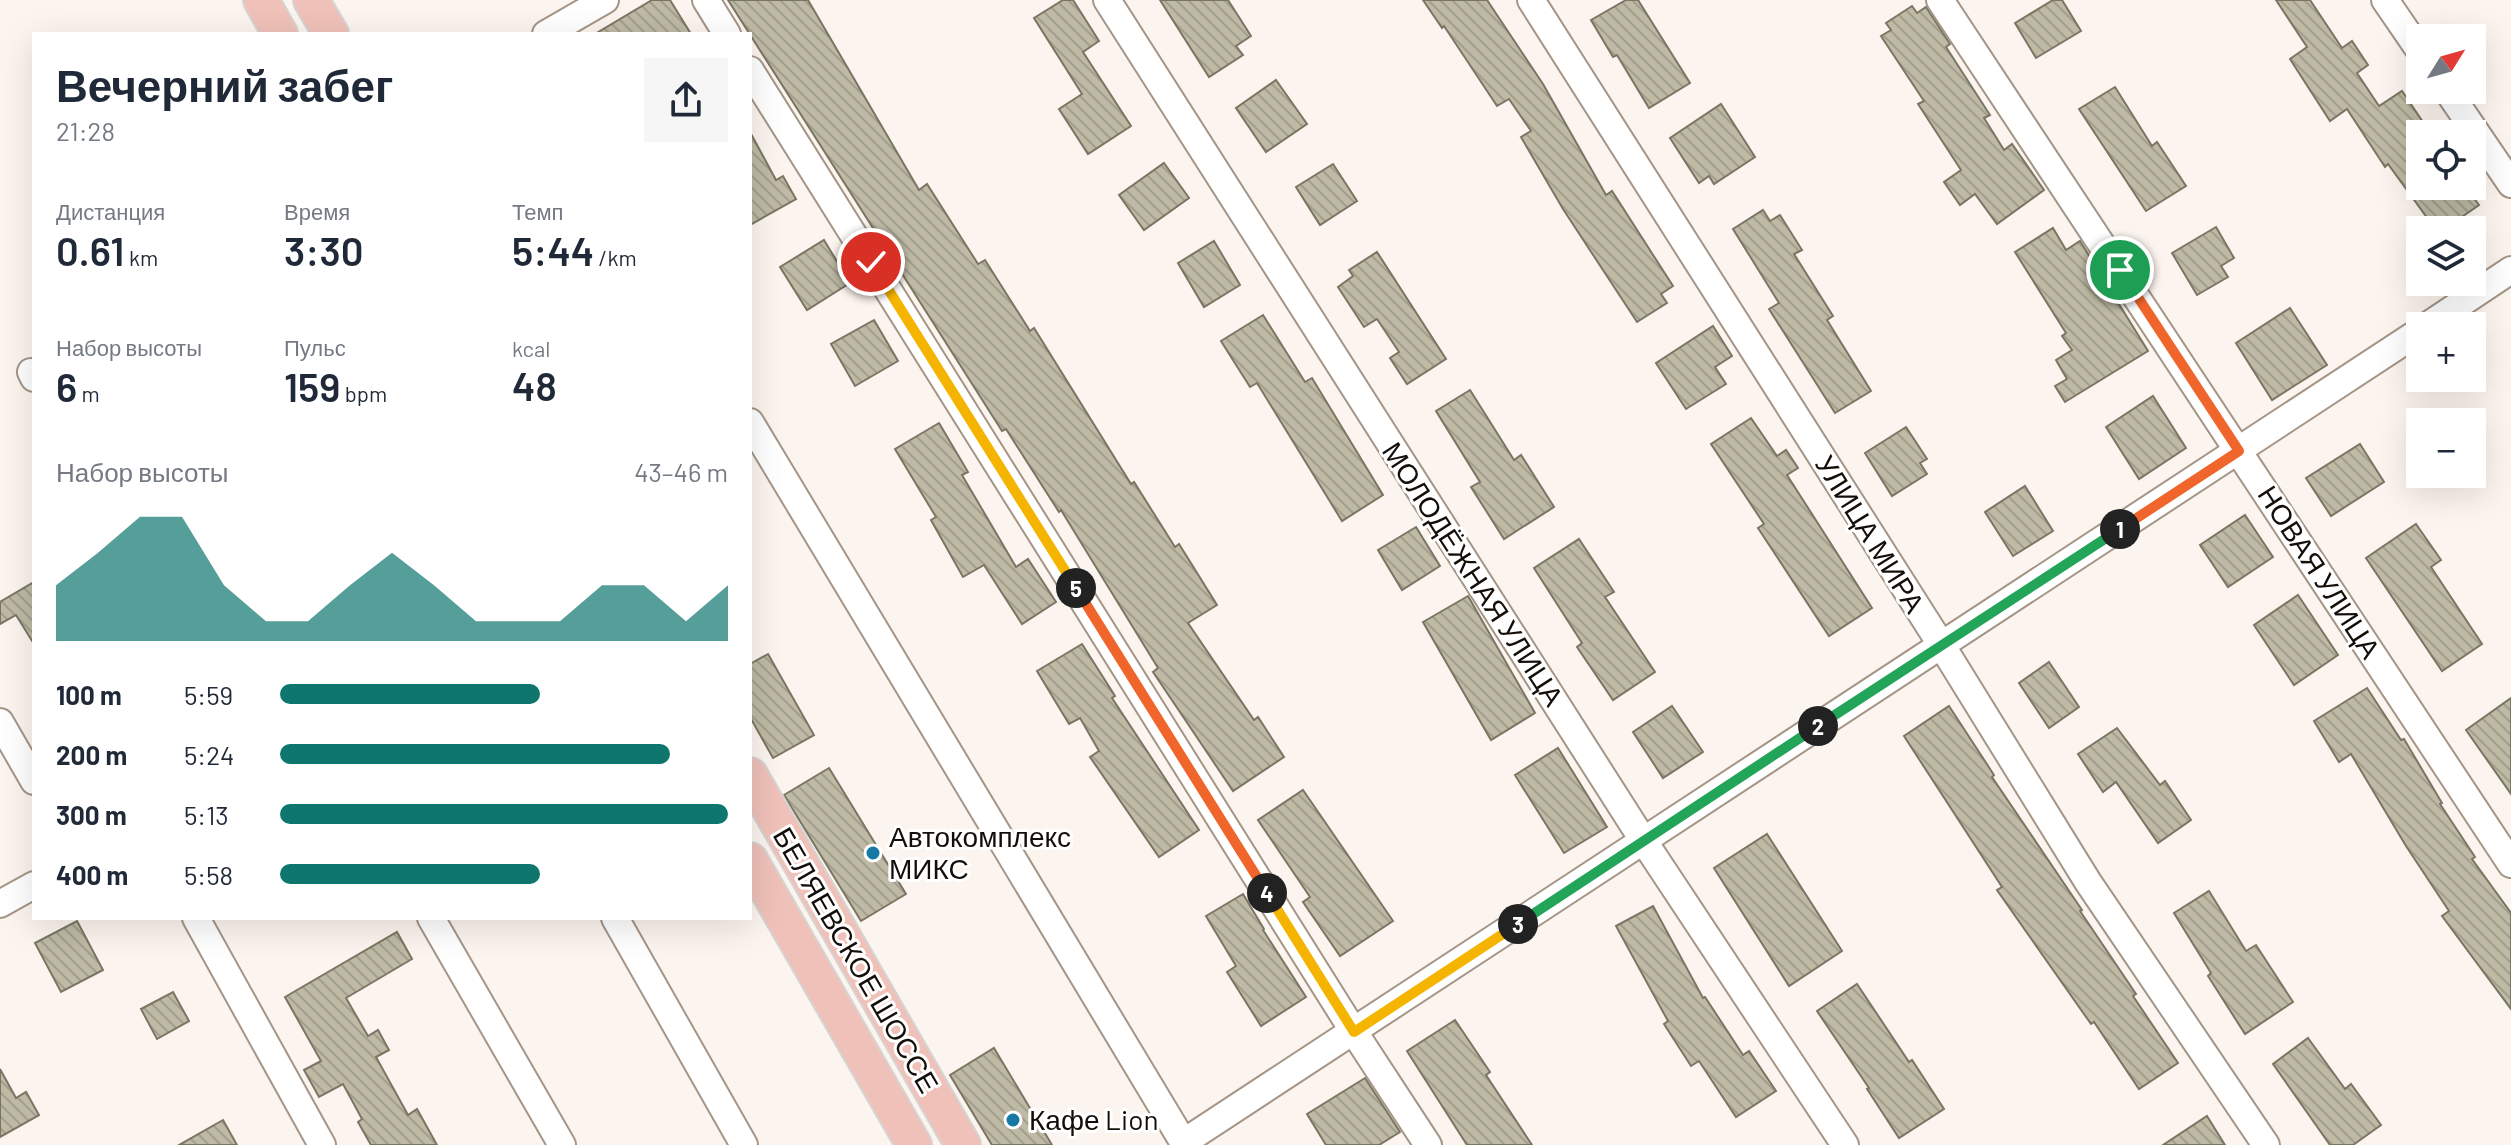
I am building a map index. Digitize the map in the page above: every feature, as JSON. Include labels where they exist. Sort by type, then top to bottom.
[{"type":"main road","points":[[261,0],[279,32]]},
{"type":"main road","points":[[311,0],[330,32]]},
{"type":"main road","name":"БЕЛЯЕВСКОЕ ШОССЕ","points":[[752,778],[963,1145]]},
{"type":"main road","name":"БЕЛЯЕВСКОЕ ШОССЕ","points":[[752,863],[914,1145]]},
{"type":"street","points":[[548,32],[567,10],[605,0]]},
{"type":"street","points":[[706,0],[726,32]]},
{"type":"street","name":"МОЛОДЁЖНАЯ УЛИЦА","points":[[1107,0],[1643,840],[1845,1145]]},
{"type":"street","name":"УЛИЦА МИРА","points":[[1531,0],[1942,646],[2088,882],[2266,1145]]},
{"type":"street","name":"НОВАЯ УЛИЦА","points":[[1940,0],[2511,864]]},
{"type":"street","points":[[2385,0],[2406,31]]},
{"type":"street","points":[[752,73],[1428,1145]]},
{"type":"street","points":[[2457,104],[2511,184]]},
{"type":"street","points":[[2448,312],[2511,270]]},
{"type":"street","points":[[752,425],[1184,1144],[2406,340]]},
{"type":"street","points":[[0,722],[32,778]]},
{"type":"street","points":[[0,904],[32,886]]},
{"type":"street","points":[[197,920],[322,1145]]},
{"type":"street","points":[[432,920],[562,1145]]},
{"type":"street","points":[[616,920],[744,1145]]},
{"type":"building","points":[[652,0],[670,0],[690,32],[598,32]]},
{"type":"building","points":[[728,0],[808,0],[919,190],[927,184],[978,264],[985,260],[1030,331],[1034,328],[1131,484],[1134,482],[1175,547],[1179,544],[1217,605],[1188,623],[1254,720],[1258,717],[1284,757],[1233,791],[1153,672],[1158,668],[1061,510],[1059,512],[1006,429],[1002,431],[752,38],[752,32],[748,32]]},
{"type":"building","points":[[1063,0],[1073,0],[1099,41],[1083,52],[1131,126],[1088,154],[1059,109],[1082,94],[1034,18]]},
{"type":"building","points":[[1160,0],[1228,0],[1251,36],[1236,46],[1243,55],[1209,77]]},
{"type":"building","points":[[1423,0],[1487,0],[1543,84],[1606,195],[1612,191],[1673,286],[1661,294],[1667,303],[1637,322],[1563,209],[1521,137],[1531,131],[1509,99],[1497,106]]},
{"type":"building","points":[[1626,0],[1638,0],[1690,83],[1649,108],[1617,55],[1613,57],[1591,20]]},
{"type":"building","points":[[2053,0],[2062,0],[2081,31],[2036,58],[2015,23]]},
{"type":"building","points":[[2276,0],[2310,0],[2342,48],[2352,41],[2368,65],[2357,73],[2379,106],[2402,91],[2406,104],[2411,104],[2422,120],[2406,120],[2406,189],[2388,164],[2385,167],[2347,109],[2330,121],[2290,59],[2307,47]]},
{"type":"building","points":[[1912,6],[1917,13],[1926,7],[1950,44],[1946,47],[1990,115],[1984,118],[2004,150],[2012,144],[2044,190],[1997,224],[1975,194],[1960,205],[1944,182],[1961,170],[1918,104],[1924,101],[1881,36],[1891,30],[1886,23]]},
{"type":"building","points":[[1276,80],[1307,124],[1266,152],[1236,108]]},
{"type":"building","points":[[2115,87],[2152,146],[2157,142],[2186,186],[2146,211],[2079,109]]},
{"type":"building","points":[[1721,104],[1755,157],[1714,184],[1709,176],[1699,183],[1670,138]]},
{"type":"building","points":[[752,136],[776,180],[783,176],[796,199],[752,224]]},
{"type":"building","points":[[1164,163],[1189,198],[1144,230],[1119,195]]},
{"type":"building","points":[[1333,164],[1357,201],[1320,225],[1296,187]]},
{"type":"building","points":[[2414,200],[2475,200],[2479,205],[2463,216],[2426,216]]},
{"type":"building","points":[[1763,210],[1770,221],[1780,215],[1802,250],[1794,254],[1833,316],[1827,320],[1871,391],[1835,413],[1769,309],[1779,303],[1733,229]]},
{"type":"building","points":[[2216,227],[2234,258],[2221,266],[2228,277],[2197,295],[2172,253]]},
{"type":"building","points":[[2053,228],[2066,250],[2080,241],[2148,351],[2065,402],[2055,386],[2067,379],[2056,360],[2072,350],[2062,336],[2066,333],[2015,252]]},
{"type":"building","points":[[824,240],[850,283],[807,310],[780,267]]},
{"type":"building","points":[[1214,241],[1240,285],[1204,307],[1178,263]]},
{"type":"building","points":[[1377,252],[1446,359],[1407,384],[1390,358],[1399,352],[1377,319],[1364,327],[1338,287],[1353,276],[1349,270]]},
{"type":"building","points":[[2290,308],[2327,365],[2272,400],[2236,343]]},
{"type":"building","points":[[1263,315],[1305,382],[1312,378],[1383,495],[1342,521],[1257,383],[1250,387],[1221,341]]},
{"type":"building","points":[[874,320],[898,361],[855,386],[831,344]]},
{"type":"building","points":[[1713,326],[1732,356],[1715,367],[1726,384],[1686,409],[1656,363]]},
{"type":"building","points":[[1470,390],[1514,460],[1521,455],[1554,507],[1504,539],[1471,487],[1480,482],[1436,411]]},
{"type":"building","points":[[2153,396],[2186,448],[2139,479],[2106,427]]},
{"type":"building","points":[[1751,418],[1777,456],[1786,450],[1798,468],[1787,475],[1872,608],[1829,636],[1758,528],[1764,524],[1711,444]]},
{"type":"building","points":[[939,423],[968,472],[962,475],[1016,567],[1028,559],[1056,602],[1022,624],[984,565],[963,577],[931,520],[936,517],[895,449]]},
{"type":"building","points":[[1906,427],[1927,459],[1920,463],[1927,474],[1892,496],[1865,453]]},
{"type":"building","points":[[2360,444],[2384,482],[2331,516],[2306,478]]},
{"type":"building","points":[[2025,486],[2053,531],[2013,556],[1985,512]]},
{"type":"building","points":[[2245,515],[2273,557],[2228,587],[2200,545]]},
{"type":"building","points":[[2416,524],[2441,560],[2431,567],[2482,644],[2442,671],[2366,558]]},
{"type":"building","points":[[1416,527],[1440,566],[1402,590],[1378,550]]},
{"type":"building","points":[[1579,539],[1614,592],[1605,597],[1655,672],[1613,700],[1577,647],[1582,643],[1534,568]]},
{"type":"building","points":[[32,583],[32,641],[16,615],[0,624],[0,602]]},
{"type":"building","points":[[2298,595],[2338,655],[2294,685],[2254,625]]},
{"type":"building","points":[[1468,596],[1535,713],[1491,740],[1423,622]]},
{"type":"building","points":[[1082,644],[1115,696],[1112,698],[1199,830],[1159,857],[1090,757],[1099,751],[1080,718],[1069,724],[1037,671]]},
{"type":"building","points":[[768,654],[814,735],[773,758],[752,721],[752,663]]},
{"type":"building","points":[[2049,662],[2079,707],[2049,728],[2019,683]]},
{"type":"building","points":[[2367,688],[2401,740],[2404,739],[2440,804],[2475,857],[2472,859],[2511,913],[2511,1009],[2442,916],[2449,911],[2351,754],[2339,762],[2314,721]]},
{"type":"building","points":[[2511,698],[2511,794],[2466,730]]},
{"type":"building","points":[[1672,706],[1703,752],[1663,778],[1633,732]]},
{"type":"building","points":[[1949,706],[2178,1063],[2139,1089],[1997,890],[2002,887],[1904,736]]},
{"type":"building","points":[[2117,728],[2160,785],[2165,781],[2191,820],[2158,843],[2116,782],[2103,792],[2078,754]]},
{"type":"building","points":[[1558,748],[1607,827],[1564,853],[1515,775]]},
{"type":"building","points":[[829,768],[906,894],[861,921],[784,795]]},
{"type":"building","points":[[1303,790],[1393,921],[1340,956],[1303,902],[1310,897],[1258,820]]},
{"type":"building","points":[[1767,834],[1842,951],[1789,986],[1714,868]]},
{"type":"building","points":[[2209,891],[2246,951],[2256,945],[2293,1002],[2245,1034],[2208,976],[2211,973],[2174,913]]},
{"type":"building","points":[[1243,894],[1306,997],[1261,1026],[1227,972],[1236,966],[1206,916]]},
{"type":"building","points":[[1653,906],[1703,998],[1743,1055],[1749,1051],[1776,1091],[1736,1117],[1699,1061],[1691,1066],[1664,1024],[1668,1021],[1616,926]]},
{"type":"building","points":[[77,921],[103,970],[61,992],[35,943]]},
{"type":"building","points":[[397,932],[412,959],[346,998],[368,1036],[378,1030],[389,1050],[376,1057],[408,1115],[417,1109],[437,1145],[371,1145],[358,1122],[362,1119],[343,1084],[319,1097],[304,1070],[321,1061],[285,997]]},
{"type":"building","points":[[1857,984],[1944,1109],[1899,1138],[1817,1011]]},
{"type":"building","points":[[173,992],[189,1021],[157,1039],[141,1009]]},
{"type":"building","points":[[1455,1020],[1490,1072],[1486,1075],[1532,1145],[1467,1145],[1407,1051]]},
{"type":"building","points":[[2308,1038],[2345,1089],[2351,1084],[2381,1125],[2353,1145],[2330,1145],[2273,1064]]},
{"type":"building","points":[[994,1048],[1052,1145],[992,1145],[950,1075]]},
{"type":"building","points":[[0,1069],[16,1098],[26,1092],[39,1115],[0,1137]]},
{"type":"building","points":[[1365,1078],[1400,1132],[1379,1145],[1326,1145],[1307,1114]]},
{"type":"building","points":[[2207,1116],[2225,1145],[2163,1145]]},
{"type":"building","points":[[223,1120],[237,1145],[179,1145]]},
{"type":"place","name":"Автокомплекс МИКС","points":[[873,853]]},
{"type":"place","name":"Кафе Lion","points":[[1013,1120]]},
{"type":"route","points":[[871,262],[1354,1032],[2239,451],[2120,270]]}]
